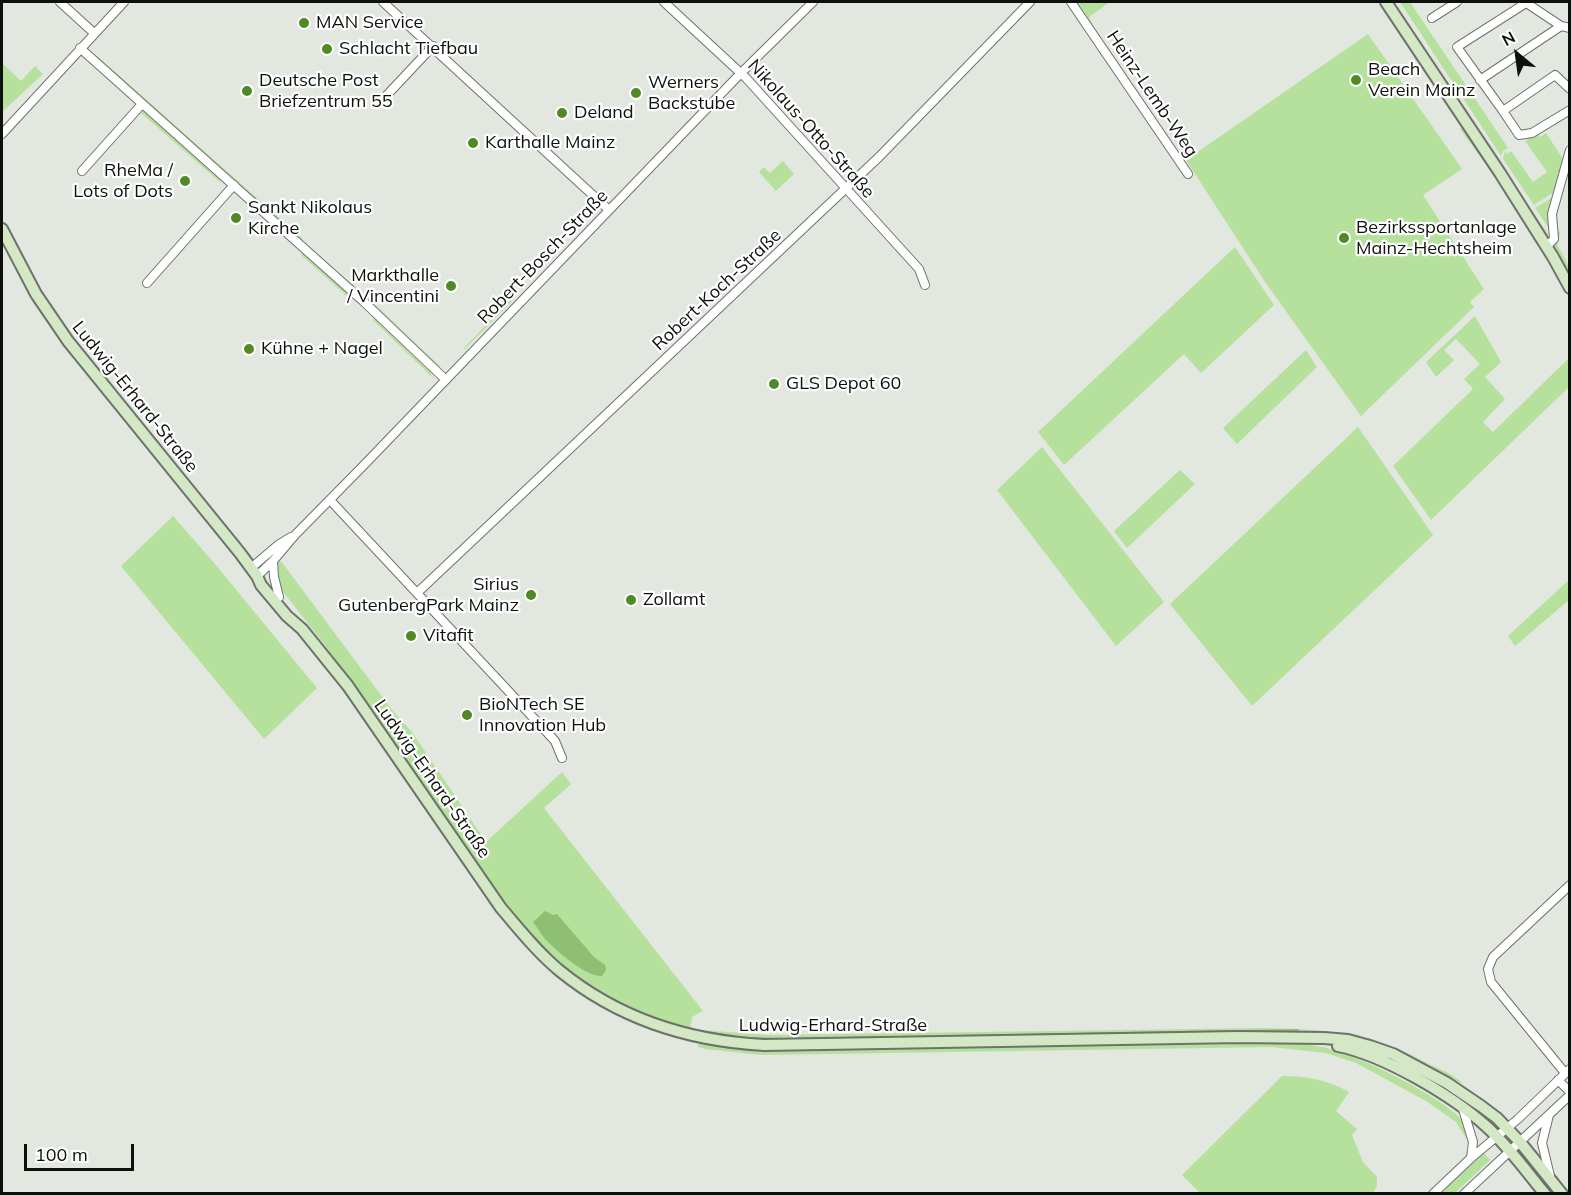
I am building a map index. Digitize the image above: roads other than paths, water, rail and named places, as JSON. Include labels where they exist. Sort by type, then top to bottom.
[{"type":"main road","points":[[1386,2],[1546,247],[1569,288]]},
{"type":"main road","name":"Ludwig-Erhard-Straße","points":[[2,229],[36,294],[68,341],[254,572],[261,585],[287,616],[302,629]]},
{"type":"main road","name":"Ludwig-Erhard-Straße","points":[[254,572],[267,582],[292,612],[302,629],[348,686],[476,873],[523,934],[561,972],[585,990],[629,1014],[659,1027],[720,1041],[783,1046],[1239,1037],[1348,1040],[1393,1054],[1447,1083],[1481,1106],[1520,1142],[1562,1194]]},
{"type":"main road","name":"Ludwig-Erhard-Straße","points":[[1300,1037],[1368,1055],[1416,1080],[1463,1109],[1497,1137],[1545,1194]]},
{"type":"street","points":[[60,2],[94,33]]},
{"type":"street","points":[[2,134],[124,2]]},
{"type":"street","points":[[383,2],[609,210]]},
{"type":"street","name":"Nikolaus-Otto-Straße","points":[[664,2],[741,73],[920,269],[925,285]]},
{"type":"street","name":"Robert-Bosch-Straße","points":[[254,572],[273,561],[295,534],[741,73],[813,2]]},
{"type":"street","name":"Robert-Koch-Straße","points":[[417,593],[846,189],[1030,2]]},
{"type":"street","name":"Heinz-Lemb-Weg","points":[[1071,2],[1188,174]]},
{"type":"street","points":[[1432,18],[1457,2]]},
{"type":"street","points":[[1480,80],[1565,27],[1526,2],[1457,48],[1519,135],[1532,133],[1569,110]]},
{"type":"street","points":[[387,95],[433,46]]},
{"type":"street","points":[[80,48],[363,301],[446,380]]},
{"type":"street","points":[[1503,111],[1555,75],[1569,89]]},
{"type":"street","points":[[82,171],[142,104]]},
{"type":"street","points":[[2,125],[20,112]]},
{"type":"street","points":[[1546,247],[1554,239],[1555,228],[1552,214],[1569,150]]},
{"type":"street","points":[[147,283],[234,185]]},
{"type":"street","points":[[330,500],[555,741],[562,758]]},
{"type":"street","name":"Robert-Bosch-Straße","points":[[254,572],[278,545],[295,534]]},
{"type":"street","points":[[273,561],[279,597]]},
{"type":"street","points":[[1433,1194],[1567,1071],[1491,982],[1488,969],[1493,957],[1569,885]]},
{"type":"street","points":[[1464,1194],[1569,1094],[1558,1080]]},
{"type":"street","points":[[1463,1109],[1473,1142],[1471,1158]]},
{"type":"street","points":[[1550,1114],[1542,1143],[1550,1178]]},
{"type":"waterway","points":[[704,1032],[746,1038],[784,1039],[1298,1030]]},
{"type":"place","name":"MAN Service","points":[[304,23]]},
{"type":"place","name":"Schlacht Tiefbau","points":[[327,49]]},
{"type":"place","name":"Beach Verein Mainz","points":[[1356,80]]},
{"type":"place","name":"Deutsche Post Briefzentrum 55","points":[[247,91]]},
{"type":"place","name":"Werners Backstube","points":[[636,93]]},
{"type":"place","name":"Deland","points":[[562,113]]},
{"type":"place","name":"Karthalle Mainz","points":[[473,143]]},
{"type":"place","name":"RheMa / Lots of Dots","points":[[185,181]]},
{"type":"place","name":"Sankt Nikolaus Kirche","points":[[236,218]]},
{"type":"place","name":"Bezirkssportanlage Mainz-Hechtsheim","points":[[1344,238]]},
{"type":"place","name":"Markthalle / Vincentini","points":[[451,286]]},
{"type":"place","name":"Kühne + Nagel","points":[[249,349]]},
{"type":"place","name":"GLS Depot 60","points":[[774,384]]},
{"type":"place","name":"Sirius GutenbergPark Mainz","points":[[531,595]]},
{"type":"place","name":"Zollamt","points":[[631,600]]},
{"type":"place","name":"Vitafit","points":[[411,636]]},
{"type":"place","name":"BioNTech SE Innovation Hub","points":[[467,715]]}]
